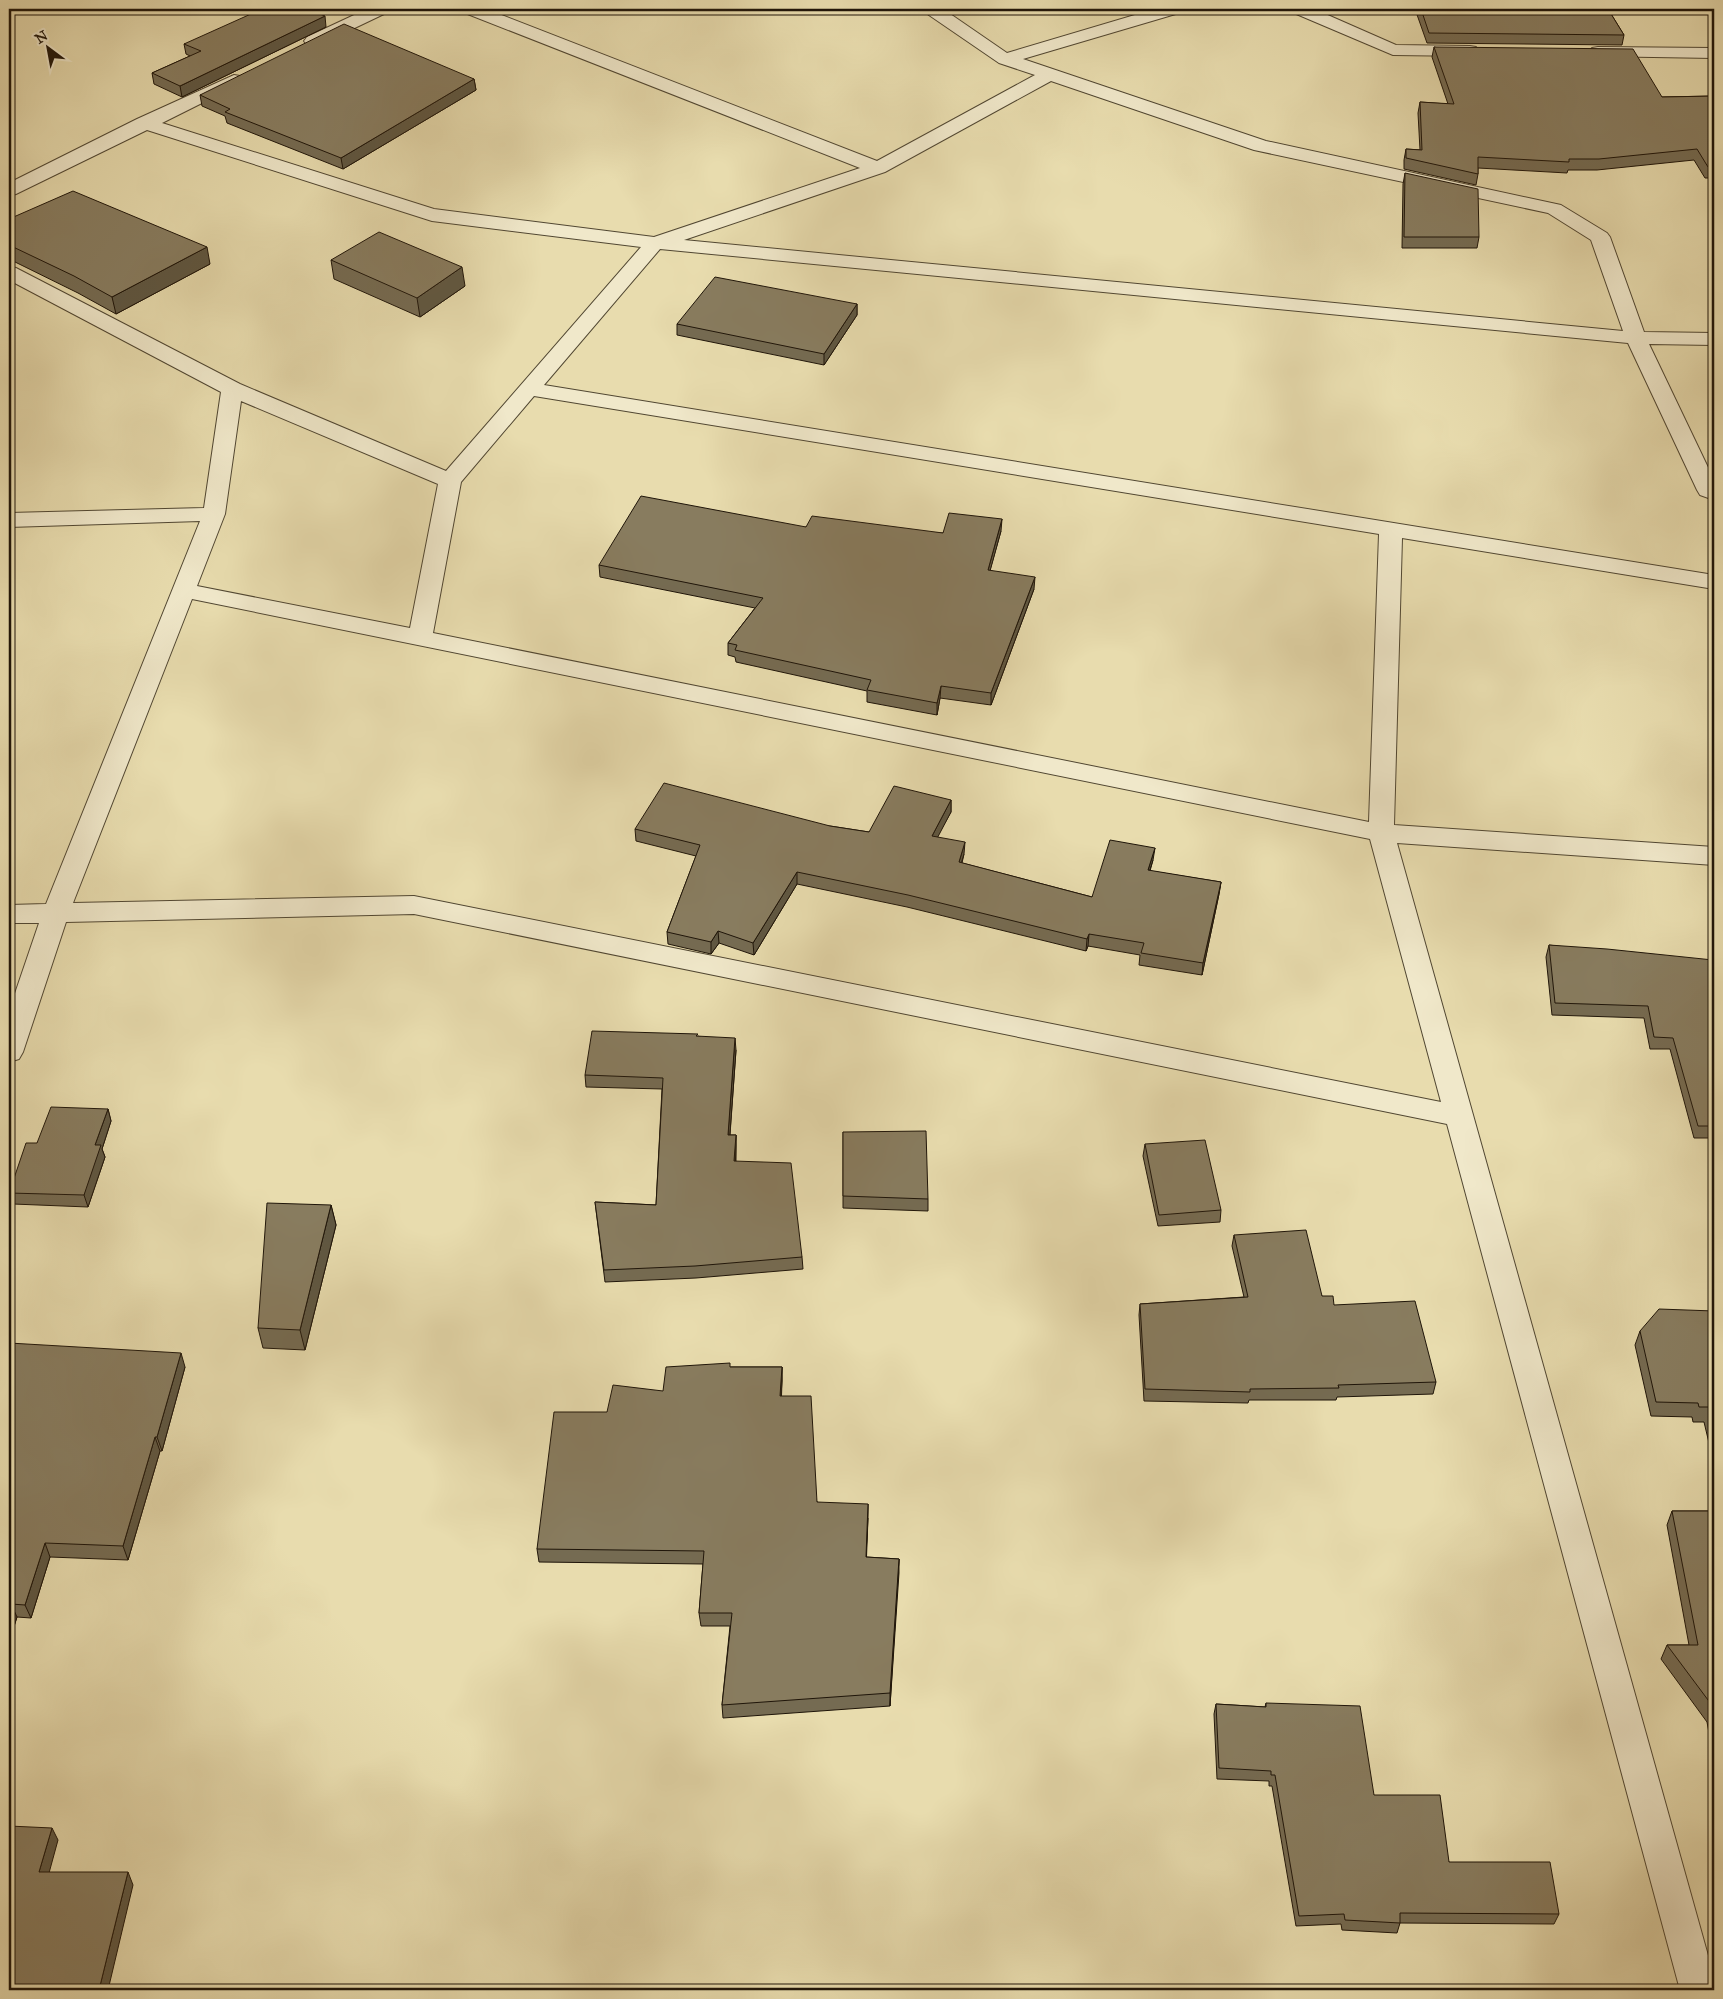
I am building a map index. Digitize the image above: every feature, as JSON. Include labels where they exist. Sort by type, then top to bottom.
[{"type":"street","points":[[302,47],[380,9]]},
{"type":"street","points":[[471,9],[878,168]]},
{"type":"street","points":[[932,9],[1005,59],[1261,146],[1554,209],[1600,237],[1636,338],[1708,490],[1714,493]]},
{"type":"street","points":[[1005,59],[1173,9]]},
{"type":"street","points":[[1300,9],[1393,50],[1491,51]]},
{"type":"street","points":[[1578,52],[1714,53]]},
{"type":"street","points":[[9,190],[249,72]]},
{"type":"street","points":[[420,638],[450,481],[655,243],[878,168],[1050,74]]},
{"type":"street","points":[[144,123],[432,215],[655,243],[1636,338],[1714,339]]},
{"type":"street","points":[[9,272],[232,389],[450,481]]},
{"type":"street","points":[[9,1052],[54,914],[214,514],[232,389]]},
{"type":"street","points":[[529,389],[1714,582]]},
{"type":"street","points":[[9,520],[214,514]]},
{"type":"street","points":[[1391,529],[1381,833],[1699,1990]]},
{"type":"street","points":[[184,590],[1381,833],[1714,856]]},
{"type":"street","points":[[9,914],[414,905],[1458,1116]]},
{"type":"building","points":[[262,9],[307,9],[325,16],[180,86],[152,73],[201,51],[184,44]]},
{"type":"building","points":[[1421,9],[1608,9],[1624,35],[1429,33]]},
{"type":"building","points":[[344,24],[474,79],[341,158],[225,112],[230,109],[200,95]]},
{"type":"building","points":[[1434,47],[1633,49],[1662,97],[1714,96],[1714,167],[1708,167],[1697,149],[1599,159],[1569,159],[1569,162],[1478,157],[1478,174],[1406,158],[1406,149],[1422,150],[1420,102],[1454,104]]},
{"type":"building","points":[[1405,173],[1478,189],[1479,237],[1404,237]]},
{"type":"building","points":[[73,191],[207,247],[112,297],[74,276],[9,245],[9,219]]},
{"type":"building","points":[[379,232],[462,267],[417,298],[331,260]]},
{"type":"building","points":[[715,277],[857,304],[824,354],[677,324]]},
{"type":"building","points":[[641,496],[806,527],[812,516],[943,533],[949,513],[1002,519],[988,570],[1035,577],[991,693],[941,686],[937,703],[867,690],[871,680],[735,650],[737,645],[728,643],[763,598],[599,565]]},
{"type":"building","points":[[664,783],[830,826],[869,832],[894,786],[951,800],[932,836],[965,842],[959,862],[1092,897],[1110,840],[1155,848],[1148,870],[1221,882],[1203,963],[1141,953],[1144,943],[1089,934],[1087,939],[908,895],[797,872],[753,943],[718,931],[711,942],[667,932],[700,845],[635,829]]},
{"type":"building","points":[[1549,945],[1713,960],[1714,1126],[1698,1126],[1673,1038],[1654,1037],[1648,1006],[1555,1003]]},
{"type":"building","points":[[592,1031],[698,1034],[696,1036],[735,1038],[728,1135],[736,1135],[734,1161],[791,1163],[802,1257],[695,1266],[604,1270],[595,1202],[656,1205],[663,1078],[585,1075]]},
{"type":"building","points":[[51,1107],[108,1109],[95,1145],[101,1145],[84,1195],[9,1193],[26,1143],[37,1143]]},
{"type":"building","points":[[926,1131],[928,1199],[843,1196],[843,1132]]},
{"type":"building","points":[[1205,1140],[1221,1210],[1159,1215],[1145,1144]]},
{"type":"building","points":[[267,1203],[331,1205],[300,1330],[258,1328]]},
{"type":"building","points":[[1306,1230],[1322,1296],[1333,1296],[1334,1305],[1415,1301],[1436,1382],[1338,1385],[1339,1388],[1250,1389],[1250,1392],[1145,1389],[1140,1304],[1248,1297],[1234,1235]]},
{"type":"building","points":[[1659,1309],[1714,1311],[1714,1427],[1709,1407],[1699,1407],[1698,1403],[1656,1402],[1640,1331]]},
{"type":"building","points":[[9,1343],[181,1353],[123,1546],[45,1543],[25,1605],[11,1604],[9,1610]]},
{"type":"building","points":[[730,1363],[730,1367],[782,1367],[780,1396],[811,1396],[817,1502],[868,1504],[866,1557],[899,1559],[890,1693],[722,1705],[732,1613],[699,1613],[704,1551],[537,1549],[554,1412],[607,1412],[613,1385],[663,1391],[666,1367]]},
{"type":"building","points":[[1672,1511],[1714,1511],[1714,1708],[1667,1645],[1698,1645]]},
{"type":"building","points":[[1266,1703],[1360,1706],[1374,1795],[1440,1795],[1449,1862],[1550,1862],[1559,1914],[1400,1913],[1400,1923],[1345,1920],[1344,1914],[1299,1916],[1275,1775],[1271,1775],[1271,1771],[1219,1768],[1216,1704],[1266,1707]]},
{"type":"building","points":[[9,1826],[52,1828],[39,1872],[128,1872],[99,1990],[9,1990]]}]
